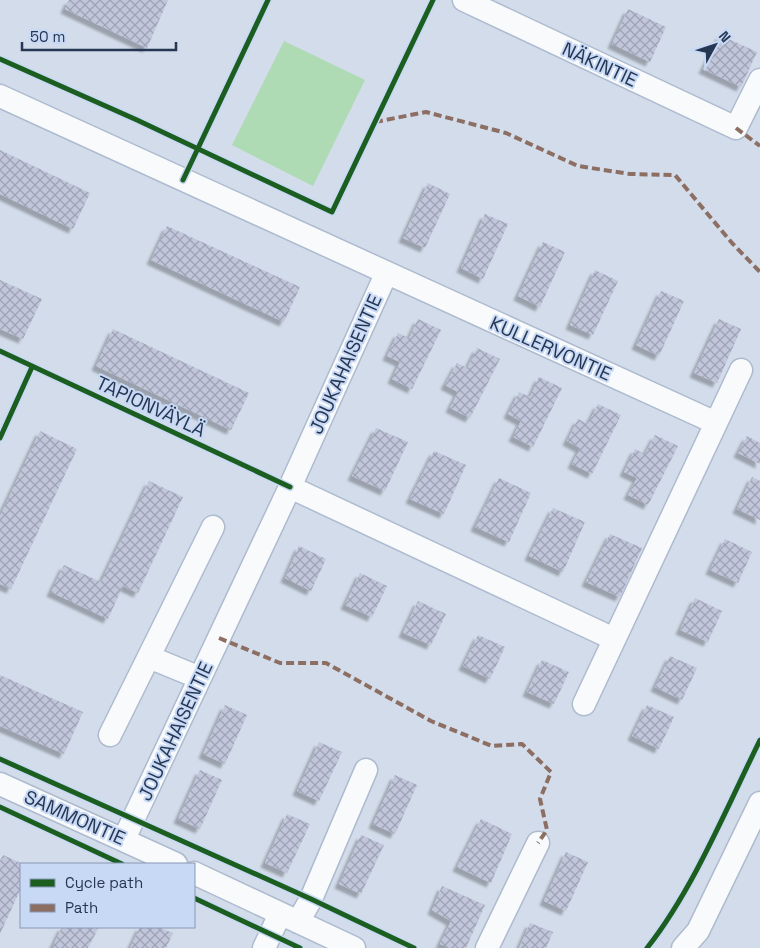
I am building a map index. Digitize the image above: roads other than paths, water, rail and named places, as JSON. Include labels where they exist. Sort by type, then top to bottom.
[{"type":"street","name":"NÄKINTIE","points":[[464,0],[736,128],[760,80]]},
{"type":"street","name":"JOUKAHAISENTIE","points":[[0,96],[386,274],[290,487],[124,839]]},
{"type":"street","name":"KULLERVONTIE","points":[[386,274],[716,423]]},
{"type":"street","points":[[584,704],[741,370]]},
{"type":"street","points":[[290,487],[614,639]]},
{"type":"street","points":[[110,735],[213,527]]},
{"type":"street","points":[[149,657],[200,678]]},
{"type":"street","points":[[264,948],[289,918],[311,899],[366,770]]},
{"type":"street","name":"SAMMONTIE","points":[[0,784],[174,863]]},
{"type":"street","points":[[683,948],[698,931],[760,803]]},
{"type":"street","points":[[487,948],[538,843]]},
{"type":"street","points":[[195,872],[354,948]]}]
